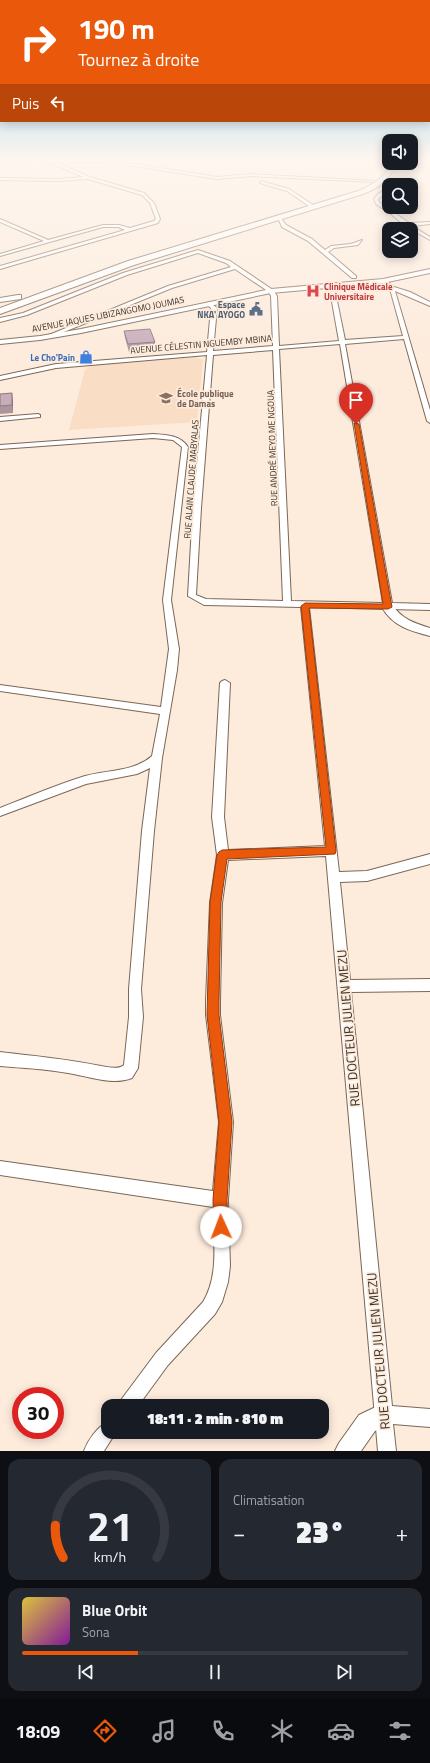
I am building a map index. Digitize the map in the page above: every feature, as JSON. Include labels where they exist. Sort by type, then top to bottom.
[{"type":"highway","points":[[0,304],[152,249],[236,226]]},
{"type":"highway","points":[[0,311],[61,286],[192,243],[252,226]]},
{"type":"highway","points":[[198,251],[220,242],[237,230]]},
{"type":"highway","points":[[0,320],[60,289],[61,286]]},
{"type":"main road","name":"AVENUE JAQUES LIBIZANGOMO JOUMAS","points":[[1,342],[47,337],[271,291],[383,281],[430,271]]},
{"type":"main road","points":[[0,300],[18,297]]},
{"type":"street","points":[[13,226],[49,242]]},
{"type":"street","points":[[0,255],[103,226],[119,226],[130,230]]},
{"type":"street","points":[[0,268],[145,226]]},
{"type":"street","points":[[284,226],[310,240],[354,277]]},
{"type":"street","points":[[418,232],[430,239]]},
{"type":"street","points":[[325,252],[331,247],[354,245],[360,241]]},
{"type":"street","points":[[0,320],[25,314],[125,274],[198,251],[235,267],[271,291]]},
{"type":"street","points":[[47,337],[170,287],[235,267]]},
{"type":"street","points":[[383,281],[392,288],[430,304]]},
{"type":"street","points":[[331,286],[388,607],[390,612],[396,617],[430,632]]},
{"type":"street","points":[[392,288],[430,421]]},
{"type":"street","name":"RUE ANDRÉ MEYO ME NGOUA","points":[[271,291],[274,296],[287,605]]},
{"type":"street","name":"RUE ALAIN CLAUDE MABYALAS","points":[[209,304],[214,308],[209,352],[192,596],[204,602],[287,605]]},
{"type":"street","points":[[16,312],[25,314]]},
{"type":"street","name":"AVENUE CÉLESTIN NGUEMBY MBINA","points":[[0,378],[65,365],[276,346],[406,337]]},
{"type":"street","points":[[0,419],[38,416]]},
{"type":"street","points":[[0,447],[153,436],[176,439],[185,447],[167,600],[174,649],[157,758],[148,831],[135,989],[136,1017],[131,1068],[127,1073],[110,1074],[67,1066],[0,1059]]},
{"type":"street","points":[[287,605],[430,608]]},
{"type":"street","name":"RUE DOCTEUR JULIEN MEZU","points":[[305,606],[334,877],[387,1451]]},
{"type":"street","points":[[132,1399],[162,1359],[209,1308],[216,1296],[220,1282],[222,1266],[220,1200],[226,1122],[213,1015],[213,1001],[216,902],[222,855],[218,817],[225,683]]},
{"type":"street","points":[[0,688],[165,711]]},
{"type":"street","points":[[0,812],[97,777],[145,766],[152,763],[157,758]]},
{"type":"street","points":[[222,855],[331,851]]},
{"type":"street","points":[[334,877],[367,876],[430,859]]},
{"type":"street","points":[[344,986],[430,985]]},
{"type":"street","points":[[0,1168],[220,1200]]},
{"type":"street","points":[[347,1451],[367,1423],[384,1414],[430,1418]]},
{"type":"street","points":[[93,1451],[102,1439]]},
{"type":"shaded area","points":[[195,357],[203,360],[197,422],[69,430],[85,370],[94,364]]},
{"type":"building","points":[[150,329],[155,342],[128,344],[124,331]]},
{"type":"building","points":[[12,393],[12,405],[0,406],[0,394]]},
{"type":"place","name":"Clinique Médicale Universitaire","points":[[313,291]]},
{"type":"place","name":"Espace NKA' AYOGO","points":[[256,309]]},
{"type":"place","name":"Le Cho'Pain","points":[[86,357]]},
{"type":"place","name":"École publique de Damas","points":[[166,398]]},
{"type":"route","points":[[221,1227],[220,1200],[226,1139],[226,1122],[213,1015],[213,1001],[216,902],[222,855],[331,851],[305,606],[388,607],[384,593],[364,463],[356,424]]}]
